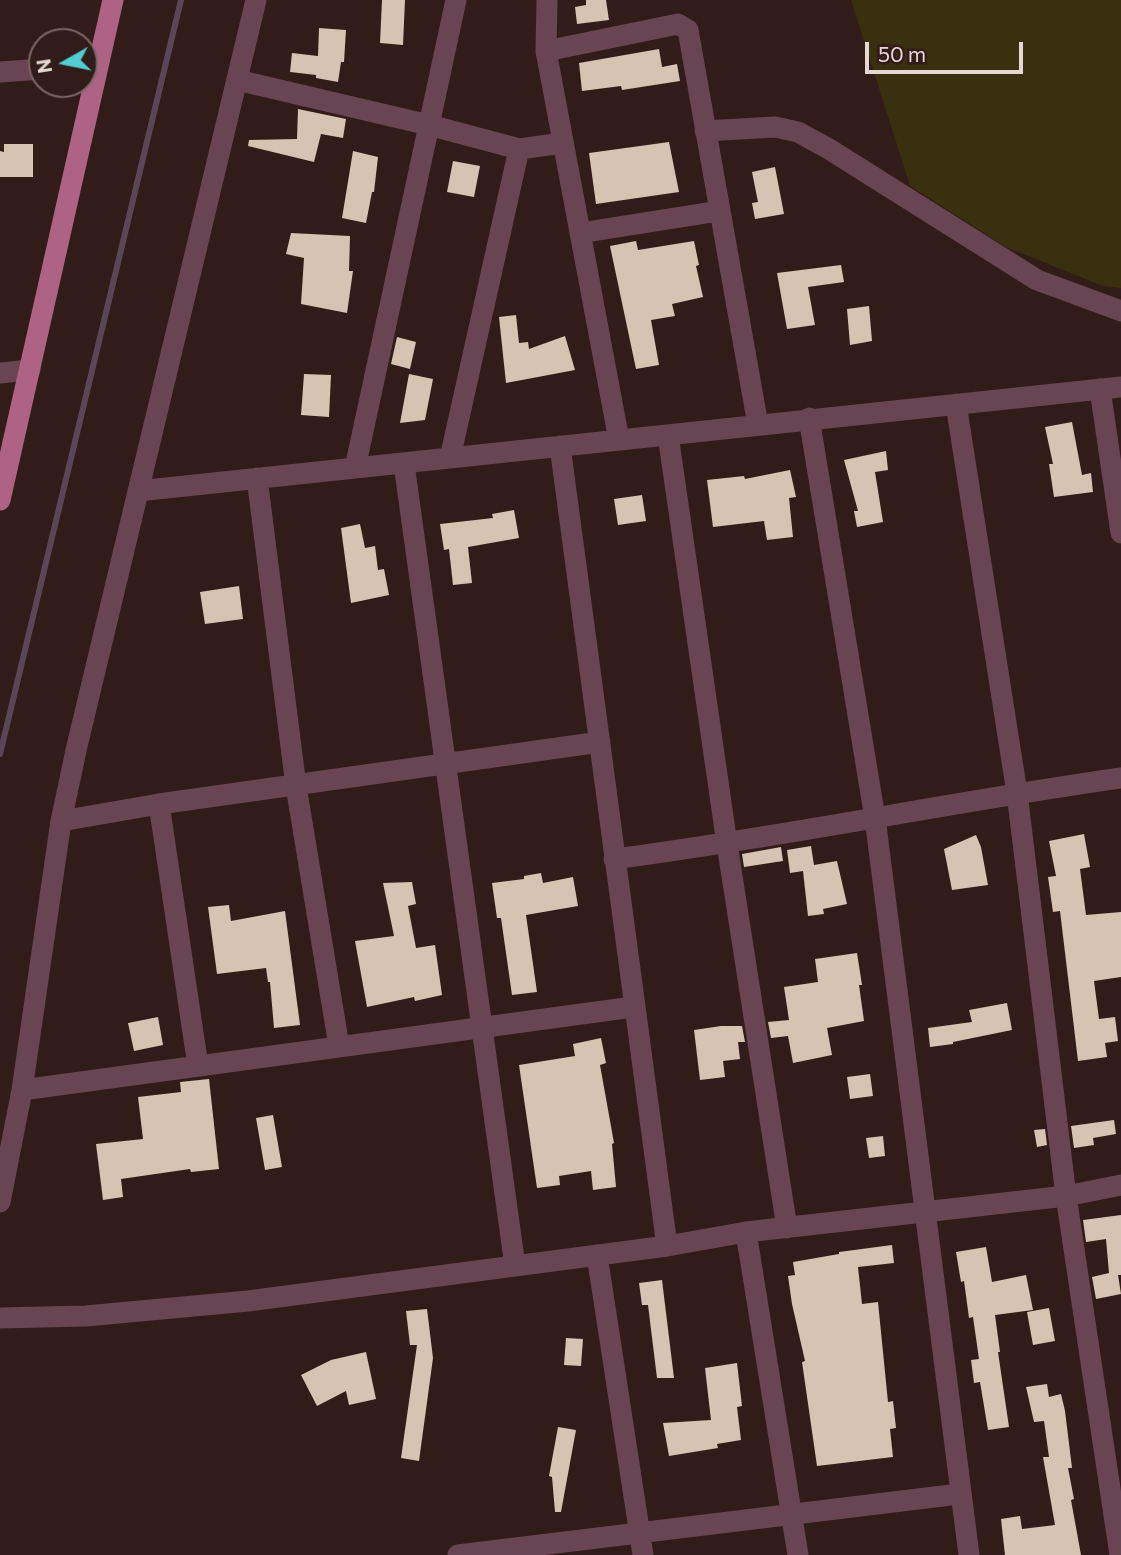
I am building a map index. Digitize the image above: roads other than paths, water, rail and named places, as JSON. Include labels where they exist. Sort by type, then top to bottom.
[{"type":"main road","points":[[98,44],[113,0]]},
{"type":"main road","points":[[0,500],[30,370],[84,98]]},
{"type":"street","points":[[0,1202],[22,1090],[61,821],[256,0]]},
{"type":"street","points":[[355,468],[456,0]]},
{"type":"street","points":[[547,0],[546,51],[619,440]]},
{"type":"street","points":[[546,51],[678,24],[688,30],[758,425]]},
{"type":"street","points":[[0,72],[28,70]]},
{"type":"street","points":[[237,80],[519,149],[563,143]]},
{"type":"street","points":[[705,131],[775,127],[798,132],[1037,280],[1121,311]]},
{"type":"street","points":[[450,458],[519,149]]},
{"type":"street","points":[[580,233],[719,211]]},
{"type":"street","points":[[0,373],[30,370]]},
{"type":"street","points":[[138,491],[1110,388],[1121,533]]},
{"type":"street","points":[[956,404],[1017,793],[1066,1196],[1111,1434],[1120,1555]]},
{"type":"street","points":[[808,418],[876,818],[969,1555]]},
{"type":"street","points":[[668,435],[786,1228]]},
{"type":"street","points":[[560,446],[667,1246]]},
{"type":"street","points":[[404,464],[515,1266]]},
{"type":"street","points":[[257,478],[296,786],[339,1046]]},
{"type":"street","points":[[61,821],[159,804],[600,742]]},
{"type":"street","points":[[614,859],[727,844],[1017,793],[1121,778]]},
{"type":"street","points":[[159,804],[198,1066]]},
{"type":"street","points":[[22,1090],[633,1007]]},
{"type":"street","points":[[0,1318],[86,1316],[248,1301],[667,1246],[746,1233],[1066,1196],[1121,1185]]},
{"type":"street","points":[[746,1233],[798,1555]]},
{"type":"street","points":[[597,1255],[643,1555]]},
{"type":"street","points":[[458,1555],[501,1552],[960,1493]]},
{"type":"waterway","points":[[0,754],[181,0]]}]
